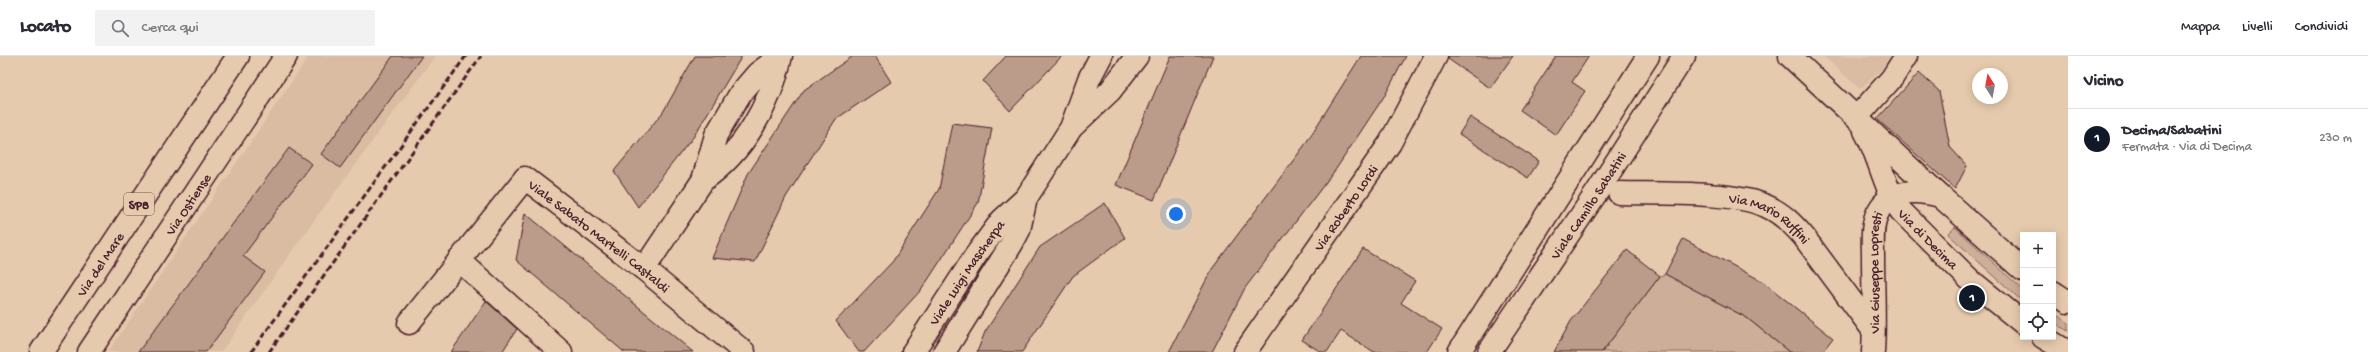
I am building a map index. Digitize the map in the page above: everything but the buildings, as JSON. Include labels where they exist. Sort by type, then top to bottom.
[{"type":"street","name":"Via del Mare","points":[[41,352],[238,56]]},
{"type":"street","name":"Via Ostiense","points":[[89,352],[286,56]]},
{"type":"street","points":[[644,269],[703,180],[725,163],[741,144],[768,98],[782,56]]},
{"type":"street","name":"Viale Luigi Mascherpa","points":[[913,352],[925,330],[991,234],[1010,212],[1026,198],[1071,128],[1089,79],[1101,56]]},
{"type":"street","name":"Viale Luigi Mascherpa","points":[[1071,128],[1110,91],[1137,56]]},
{"type":"street","name":"Via Roberto Lordi","points":[[1245,352],[1390,143],[1436,56]]},
{"type":"street","name":"Viale Camillo Sabatini","points":[[1459,352],[1648,56]]},
{"type":"street","name":"Viale Camillo Sabatini","points":[[1489,352],[1597,192],[1684,56]]},
{"type":"street","name":"Via di Decima","points":[[1790,56],[1940,196],[2021,268]]},
{"type":"street","points":[[1856,117],[1892,78],[1906,56]]},
{"type":"street","name":"Via di Decima","points":[[1856,117],[1872,142],[1892,198],[1901,211],[1984,292],[2020,321]]},
{"type":"street","name":"Viale Sabato Martelli Castaldi","points":[[409,323],[525,178],[644,269],[744,352]]},
{"type":"street","name":"Via di Decima","points":[[1892,198],[1914,191],[1940,196]]},
{"type":"street","name":"Via Mario Ruffini","points":[[1619,193],[1732,198],[1757,203],[1773,209],[1792,223],[1804,237],[1873,330]]},
{"type":"street","name":"Viale Luigi Mascherpa","points":[[944,352],[1019,230],[1026,198]]},
{"type":"street","name":"Via Giuseppe Lopresti","points":[[1873,352],[1874,226],[1878,211],[1892,198]]},
{"type":"street","points":[[459,260],[561,352]]},
{"type":"street","points":[[2056,294],[2068,302]]},
{"type":"street","points":[[2048,340],[2068,352]]},
{"type":"shaded area","points":[[309,56],[435,56],[297,244],[221,352],[108,352]]},
{"type":"shaded area","points":[[1823,56],[1896,56],[1860,89]]},
{"type":"shaded area","points":[[1955,227],[2020,287],[2020,299],[1948,234]]},
{"type":"shaded area","points":[[1665,274],[1747,318],[1789,352],[1602,352],[1660,276]]},
{"type":"shaded area","points":[[2056,315],[2068,322],[2068,331],[2056,324]]},
{"type":"railway","points":[[251,352],[466,56]]},
{"type":"railway","points":[[269,352],[481,56]]},
{"type":"place","name":"Decima/Sabatini","points":[[1972,298]]}]
